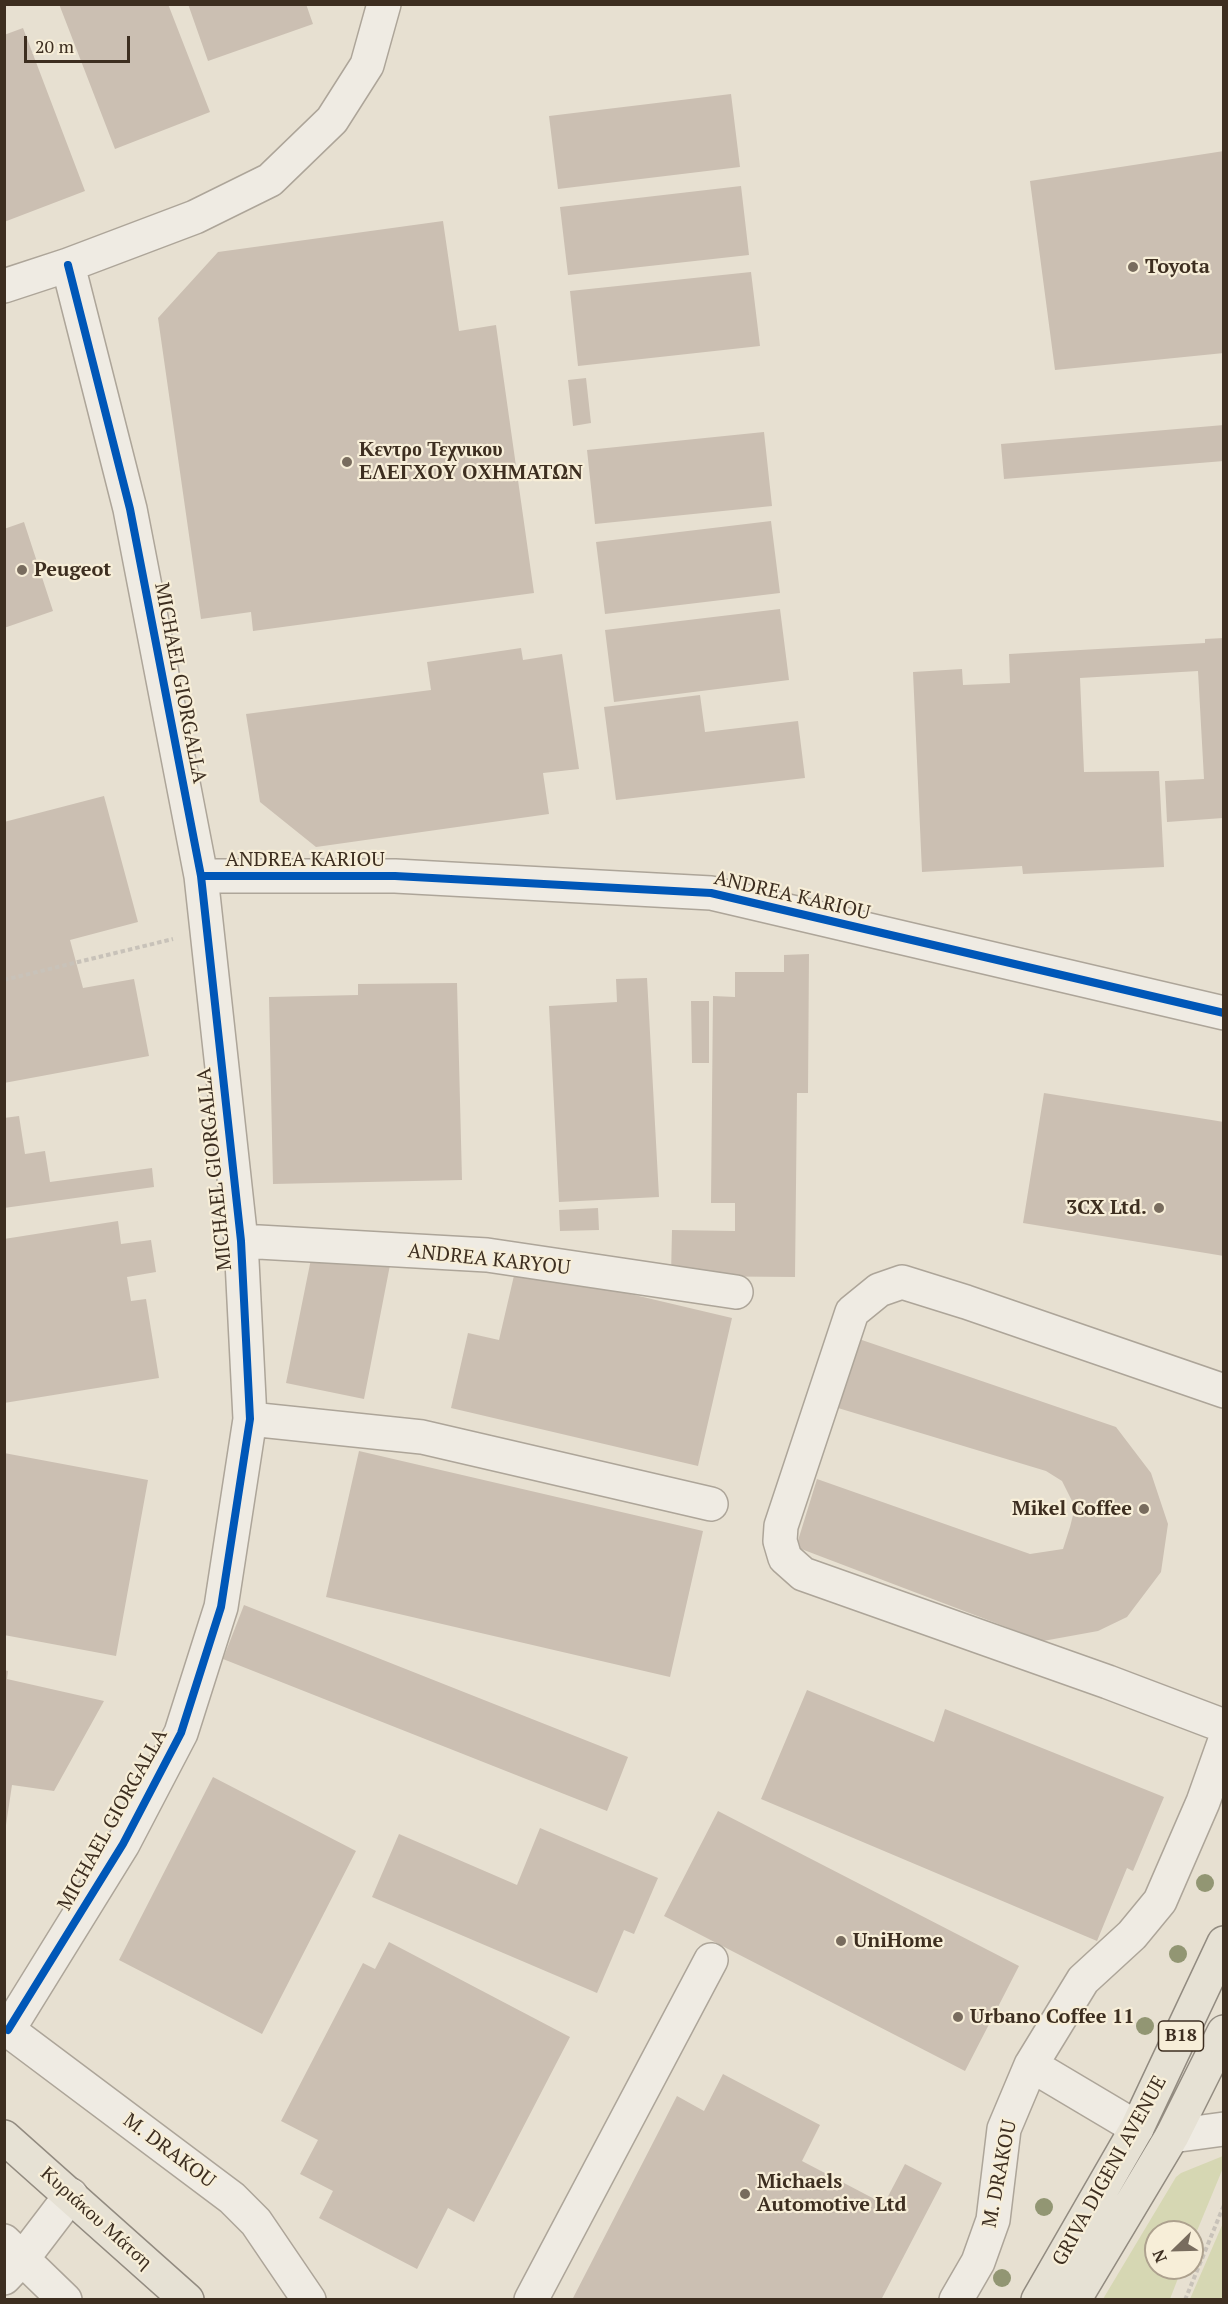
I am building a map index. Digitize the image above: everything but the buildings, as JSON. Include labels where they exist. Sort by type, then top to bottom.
[{"type":"main road","name":"GRIVA DIGENI AVENUE","points":[[1038,2300],[1137,2128],[1224,1943]]},
{"type":"main road","name":"GRIVA DIGENI AVENUE","points":[[1074,2300],[1172,2136],[1224,2032]]},
{"type":"main road","name":"Κυριάκου Μάτση","points":[[4,2137],[71,2194],[187,2300]]},
{"type":"street","points":[[4,286],[68,265],[195,217],[270,180],[332,120],[367,65],[384,4]]},
{"type":"street","name":"MICHAEL GIORGALLA","points":[[7,2029],[123,1844],[181,1733],[221,1607],[250,1419],[241,1241],[201,876],[130,509],[68,265]]},
{"type":"street","name":"ANDREA KARIOU","points":[[201,876],[395,876],[711,893],[1224,1013]]},
{"type":"street","name":"ANDREA KARYOU","points":[[241,1241],[487,1255],[736,1292]]},
{"type":"street","points":[[1224,1391],[902,1282],[879,1290],[852,1312],[781,1526],[780,1541],[785,1558],[803,1574],[1108,1682],[1224,1726]]},
{"type":"street","points":[[250,1419],[422,1437],[711,1504]]},
{"type":"street","name":"M. DRAKOU","points":[[956,2300],[978,2262],[993,2220],[1004,2129],[1031,2065],[1083,1980],[1132,1935],[1160,1900],[1203,1802],[1224,1743]]},
{"type":"street","points":[[531,2300],[711,1960]]},
{"type":"street","name":"M. DRAKOU","points":[[7,2029],[232,2198],[256,2222],[309,2300]]},
{"type":"street","points":[[1031,2065],[1137,2128]]},
{"type":"street","points":[[1172,2136],[1224,2129]]},
{"type":"street","points":[[65,2300],[11,2259],[71,2194]]},
{"type":"path","points":[[4,980],[207,931]]},
{"type":"path","points":[[1185,2300],[1224,2205]]},
{"type":"green space","points":[[1223,2156],[1223,2168],[1202,2220],[1150,2220],[1176,2177]]},
{"type":"green space","points":[[1223,2223],[1223,2299],[1190,2299],[1198,2280],[1204,2280],[1204,2267]]},
{"type":"green space","points":[[1144,2230],[1144,2280],[1177,2280],[1170,2299],[1103,2299]]},
{"type":"cycle path","points":[[8,2030],[123,1844],[181,1733],[221,1607],[250,1419],[241,1241],[201,876],[130,509],[68,265]]},
{"type":"cycle path","points":[[201,876],[395,876],[711,893],[1224,1013]]},
{"type":"place","name":"Toyota","points":[[1133,267]]},
{"type":"place","name":"Κεντρο Τεχνικου ΕΛΕΓΧΟΥ ΟΧΗΜΑΤΩΝ","points":[[347,462]]},
{"type":"place","name":"Peugeot","points":[[22,570]]},
{"type":"place","name":"3CX Ltd.","points":[[1159,1208]]},
{"type":"place","name":"Mikel Coffee","points":[[1144,1509]]},
{"type":"place","name":"UniHome","points":[[841,1941]]},
{"type":"place","name":"Urbano Coffee 11","points":[[958,2017]]},
{"type":"place","name":"Michaels Automotive Ltd","points":[[745,2194]]}]
